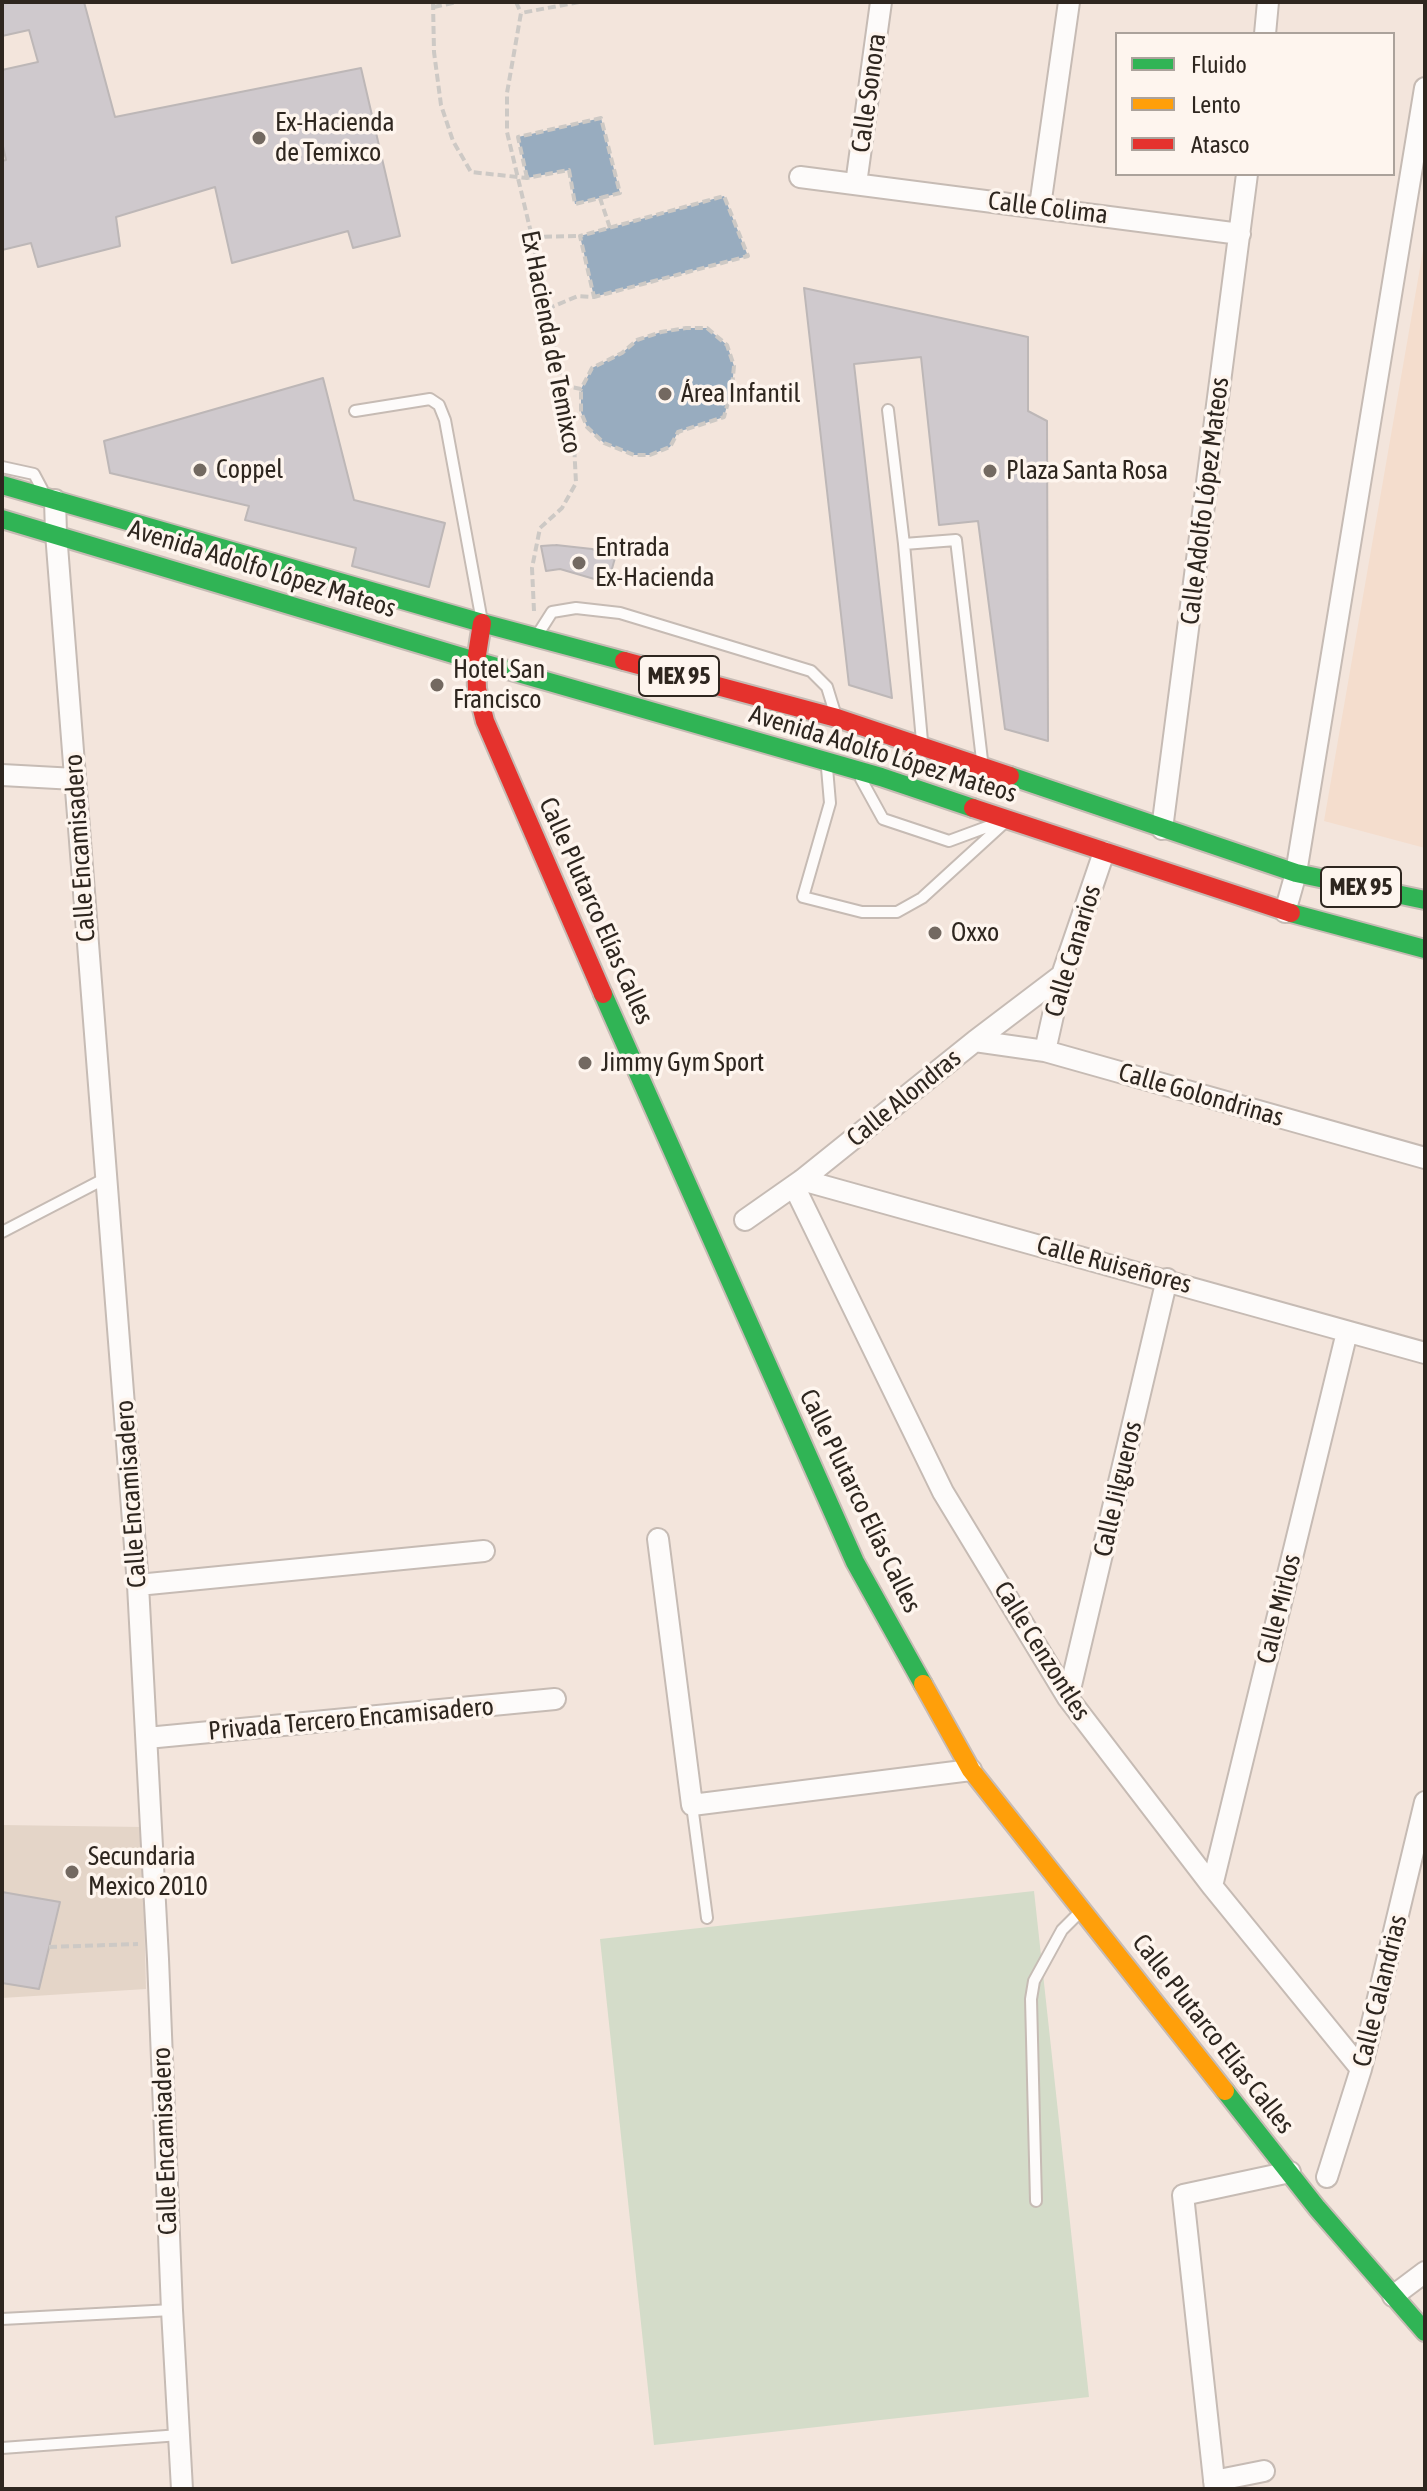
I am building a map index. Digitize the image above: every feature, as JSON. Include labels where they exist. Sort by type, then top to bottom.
[{"type":"main road","name":"Avenida Adolfo López Mateos","points":[[2,485],[535,638],[837,718],[886,757],[1008,820],[1285,912],[1425,949]]},
{"type":"main road","name":"Avenida Adolfo López Mateos","points":[[2,519],[476,661],[856,770],[886,757],[922,747],[1296,873],[1425,900]]},
{"type":"main road","name":"Calle Plutarco Elías Calles","points":[[482,623],[476,661],[477,689],[485,721],[713,1246],[855,1562],[971,1770],[1290,2172],[1425,2332]]},
{"type":"street","name":"Calle Sonora","points":[[856,184],[881,2]]},
{"type":"street","points":[[1040,206],[1069,2]]},
{"type":"street","points":[[1265,32],[1268,2]]},
{"type":"street","points":[[1285,912],[1296,873],[1425,88]]},
{"type":"street","name":"Calle Adolfo López Mateos","points":[[1162,829],[1247,176]]},
{"type":"street","name":"Calle Colima","points":[[800,177],[1240,234]]},
{"type":"street","name":"Calle Encamisadero","points":[[51,499],[138,1585],[158,1942],[182,2489]]},
{"type":"street","points":[[2,775],[75,779]]},
{"type":"street","name":"Calle Canarios","points":[[1045,1051],[1062,975],[1104,852]]},
{"type":"street","name":"Calle Alondras","points":[[745,1220],[798,1183],[1062,975]]},
{"type":"street","name":"Calle Golondrinas","points":[[975,1041],[1045,1051],[1425,1158]]},
{"type":"street","name":"Calle Ruiseñores","points":[[798,1183],[1167,1279],[1425,1353]]},
{"type":"street","name":"Calle Cenzontles","points":[[798,1183],[943,1492],[1068,1698],[1212,1886],[1361,2069]]},
{"type":"street","name":"Calle Jilgueros","points":[[1068,1698],[1167,1279]]},
{"type":"street","name":"Calle Mirlos","points":[[1212,1886],[1347,1332]]},
{"type":"street","points":[[658,1539],[692,1805],[971,1770]]},
{"type":"street","points":[[138,1585],[484,1551]]},
{"type":"street","name":"Privada Tercero Encamisadero","points":[[147,1738],[555,1699]]},
{"type":"street","name":"Calle Calandrias","points":[[1327,2177],[1361,2069],[1425,1802]]},
{"type":"street","points":[[1264,2471],[1214,2485],[1183,2195],[1290,2172]]},
{"type":"street","points":[[1393,2296],[1425,2272]]},
{"type":"lane","points":[[355,411],[430,399],[439,405],[445,420],[482,623]]},
{"type":"lane","points":[[888,410],[904,544],[922,747]]},
{"type":"lane","points":[[2,467],[34,474],[51,499]]},
{"type":"lane","points":[[904,544],[956,540],[983,769]]},
{"type":"lane","points":[[535,638],[552,612],[576,608],[620,613],[811,671],[827,687],[837,718]]},
{"type":"lane","points":[[827,762],[830,803],[803,897],[862,912],[897,912],[922,898],[1008,820]]},
{"type":"lane","points":[[856,770],[883,819],[949,841],[1008,820]]},
{"type":"lane","points":[[2,1232],[106,1178]]},
{"type":"lane","points":[[692,1805],[707,1918]]},
{"type":"lane","points":[[1036,2201],[1031,1999],[1034,1981],[1062,1930],[1082,1910]]},
{"type":"lane","points":[[2,2319],[172,2310]]},
{"type":"lane","points":[[2,2448],[180,2435]]},
{"type":"path","points":[[457,2],[433,4],[434,52],[441,105],[453,141],[471,172],[527,178],[569,170],[575,204],[620,193],[601,118],[518,137],[527,178]]},
{"type":"path","points":[[516,2],[521,13],[579,2]]},
{"type":"path","name":"Ex Hacienda de Temixco","points":[[521,13],[507,93],[507,132],[574,444],[576,483],[562,508],[540,528],[532,568],[535,638]]},
{"type":"path","points":[[532,237],[580,236],[724,196],[748,256],[594,297],[578,296],[547,309]]},
{"type":"path","points":[[600,198],[610,228]]},
{"type":"path","points":[[580,236],[594,297]]},
{"type":"path","points":[[686,328],[707,328],[727,345],[734,366],[724,417],[678,432],[670,447],[650,455],[634,455],[604,443],[587,427],[581,412],[581,389],[592,368],[622,353],[637,340],[686,328]]},
{"type":"path","points":[[562,385],[581,389]]},
{"type":"path","points":[[49,1947],[158,1942]]},
{"type":"shaded area","points":[[1425,239],[1425,848],[1324,821]]},
{"type":"shaded area","name":"Secundaria Mexico 2010","points":[[2,1825],[142,1827],[146,1989],[2,1998]]},
{"type":"green space","points":[[1034,1891],[1089,2397],[654,2445],[600,1939]]},
{"type":"water","points":[[601,118],[620,193],[575,204],[569,170],[527,178],[518,137]]},
{"type":"water","points":[[724,196],[748,256],[594,297],[580,236]]},
{"type":"water","points":[[686,328],[707,328],[727,345],[734,366],[724,417],[678,432],[670,447],[650,455],[634,455],[604,443],[587,427],[581,412],[581,389],[592,368],[622,353],[637,340]]},
{"type":"building","name":"Ex-Hacienda de Temixco","points":[[2,2],[84,2],[115,117],[361,68],[400,236],[353,248],[348,231],[232,263],[215,187],[116,217],[120,246],[38,267],[31,243],[2,250],[2,161],[6,160],[2,142],[2,70],[38,62],[29,30],[2,36]]},
{"type":"building","name":"Plaza Santa Rosa","points":[[804,288],[1028,337],[1028,411],[1047,421],[1048,741],[1005,729],[978,521],[939,525],[921,357],[854,364],[892,698],[849,685]]},
{"type":"building","points":[[323,378],[354,500],[445,523],[429,587],[352,566],[356,548],[245,520],[249,506],[110,473],[104,441]]},
{"type":"building","name":"Entrada Ex-Hacienda","points":[[541,546],[592,549],[615,558],[608,583],[560,569],[546,571]]},
{"type":"building","points":[[2,1892],[60,1902],[39,1989],[2,1983]]},
{"type":"traffic: fast","points":[[2,485],[624,661]]},
{"type":"traffic: fast","points":[[2,519],[476,661],[881,777],[973,808]]},
{"type":"traffic: fast","points":[[1010,776],[1296,873],[1425,900]]},
{"type":"traffic: fast","points":[[1291,913],[1425,949]]},
{"type":"traffic: fast","points":[[603,994],[855,1562],[923,1684]]},
{"type":"traffic: fast","points":[[1225,2091],[1317,2208],[1425,2332]]},
{"type":"traffic: slow","points":[[923,1684],[971,1770],[1225,2091]]},
{"type":"traffic: jam","points":[[482,623],[476,661],[477,689],[485,721],[603,994]]},
{"type":"traffic: jam","points":[[624,661],[837,718],[1010,776]]},
{"type":"traffic: jam","points":[[973,808],[1291,913]]},
{"type":"place","name":"Ex-Hacienda de Temixco","points":[[259,138]]},
{"type":"place","name":"Área Infantil","points":[[665,394]]},
{"type":"place","name":"Coppel","points":[[200,470]]},
{"type":"place","name":"Plaza Santa Rosa","points":[[990,471]]},
{"type":"place","name":"Entrada Ex-Hacienda","points":[[579,563]]},
{"type":"place","name":"Hotel San Francisco","points":[[437,685]]},
{"type":"place","name":"Oxxo","points":[[935,933]]},
{"type":"place","name":"Jimmy Gym Sport","points":[[585,1063]]},
{"type":"place","name":"Secundaria Mexico 2010","points":[[72,1872]]}]
